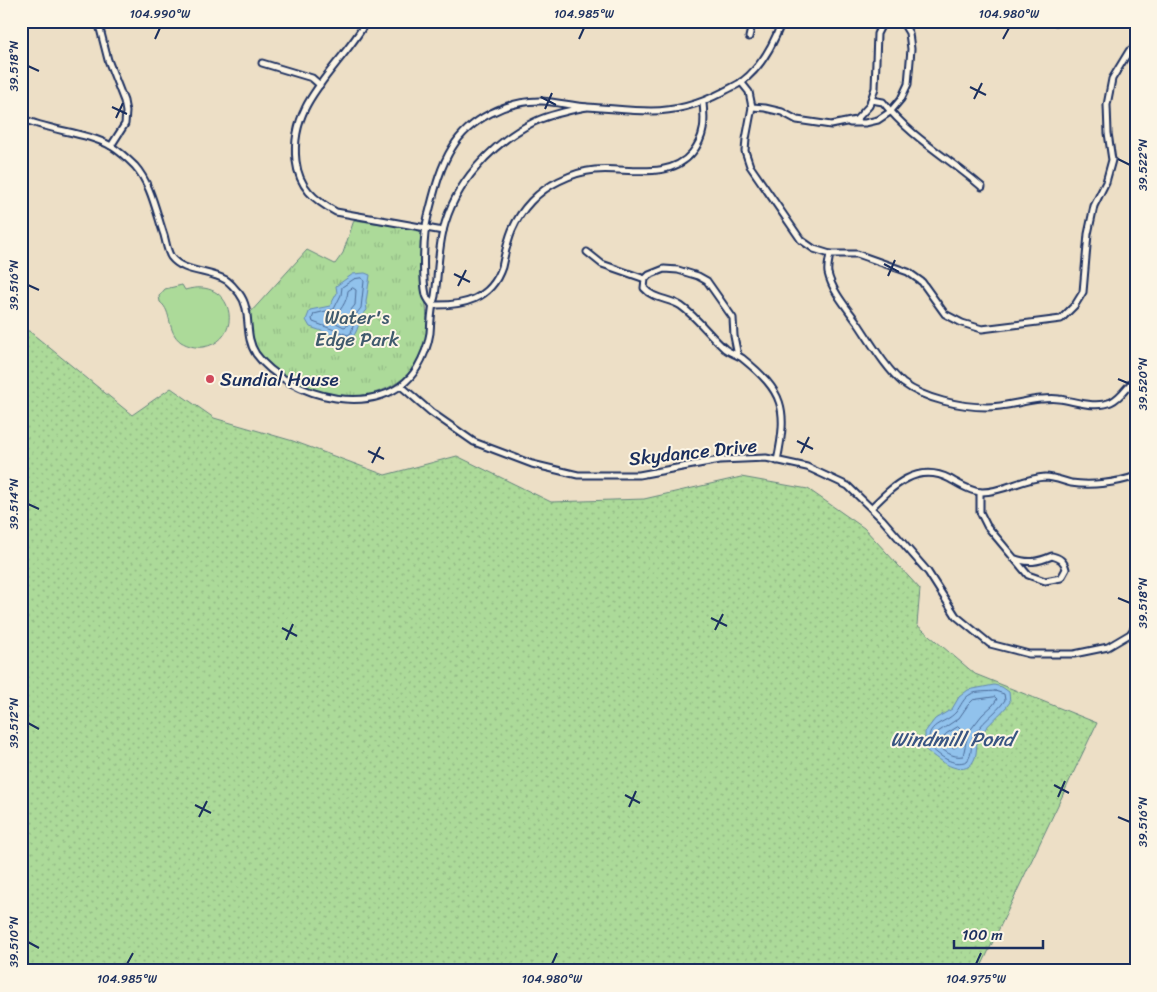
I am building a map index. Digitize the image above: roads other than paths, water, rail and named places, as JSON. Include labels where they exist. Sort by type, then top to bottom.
[{"type":"street","points":[[98,21],[108,60],[124,101],[126,112],[125,124],[111,146]]},
{"type":"street","points":[[749,37],[753,21]]},
{"type":"street","points":[[432,305],[426,297],[424,268],[426,227],[443,164],[461,136],[475,123],[493,111],[522,103],[539,101],[586,107],[653,111],[682,108],[703,103],[741,82],[763,57],[777,34],[782,21]]},
{"type":"street","points":[[752,107],[782,112],[797,120],[831,125],[856,120],[869,106],[871,100],[876,81],[877,34],[883,22],[886,21]]},
{"type":"street","points":[[840,123],[865,124],[878,120],[890,112],[901,99],[908,84],[911,69],[911,48],[909,33],[903,23],[894,21]]},
{"type":"street","points":[[365,22],[360,32],[320,84],[307,105],[296,132],[297,170],[309,194],[321,204],[336,212],[443,230]]},
{"type":"street","points":[[741,82],[748,92],[752,107],[745,151],[750,166],[801,240],[814,249],[830,254],[857,254],[908,272],[922,282],[946,314],[962,323],[982,329],[1060,319],[1075,304],[1083,292],[1088,234],[1093,211],[1106,182],[1112,160],[1108,133],[1107,105],[1112,79],[1129,51],[1136,47]]},
{"type":"street","points":[[262,63],[312,78],[320,84]]},
{"type":"street","points":[[871,100],[883,102],[890,112],[920,140],[965,172],[982,187]]},
{"type":"street","points":[[432,305],[455,305],[467,302],[477,298],[490,288],[498,277],[512,230],[520,215],[544,190],[580,173],[596,170],[653,170],[670,168],[680,164],[698,146],[704,130],[703,103]]},
{"type":"street","points":[[21,118],[31,123],[111,146],[135,166],[149,190],[170,256],[180,266],[228,281],[240,294],[247,309],[248,337],[255,352],[266,366],[287,382],[309,393],[359,400],[380,396],[401,386],[416,370],[425,352],[430,335],[432,305],[435,296],[443,230],[459,193],[468,178],[486,156],[500,144],[536,121],[554,114],[586,107]]},
{"type":"street","points":[[587,252],[602,264],[645,280]]},
{"type":"street","points":[[830,254],[828,272],[832,282],[883,360],[903,382],[928,396],[956,404],[986,407],[1038,399],[1058,399],[1083,404],[1103,405],[1112,402],[1122,395],[1136,378]]},
{"type":"street","points":[[738,356],[733,318],[727,308],[718,300],[707,281],[678,270],[664,270],[649,275],[645,280],[644,288],[650,295],[680,305],[726,350],[757,370],[775,390],[782,409],[783,433],[777,461]]},
{"type":"street","name":"Skydance Drive","points":[[401,386],[430,412],[474,442],[532,464],[578,475],[639,475],[720,460],[766,458],[807,468],[848,486],[871,508],[928,572],[956,616],[990,644],[1030,654],[1074,654],[1108,647],[1130,634],[1136,626]]},
{"type":"street","points":[[871,508],[889,490],[910,476],[926,473],[940,474],[980,492],[1003,489],[1025,480],[1047,477],[1072,483],[1093,484],[1136,476]]},
{"type":"street","points":[[980,492],[980,512],[987,526],[1013,558],[1028,574],[1046,581],[1061,578],[1066,569],[1065,563],[1060,558],[1052,556],[1035,562],[1024,562],[1013,558]]},
{"type":"water","points":[[365,273],[370,275],[366,302],[367,310],[353,337],[349,340],[310,327],[306,320],[310,310],[330,306],[337,293],[336,286],[353,274]]},
{"type":"water","name":"Windmill Pond","points":[[994,685],[1002,687],[1009,692],[1010,702],[979,737],[974,760],[969,766],[957,768],[950,766],[925,749],[925,732],[935,719],[952,709],[959,697],[968,690]]},
{"type":"place","name":"Sundial House","points":[[210,379]]},
{"type":"park label","name":"Water's Edge Park","points":[[357,328]]}]
